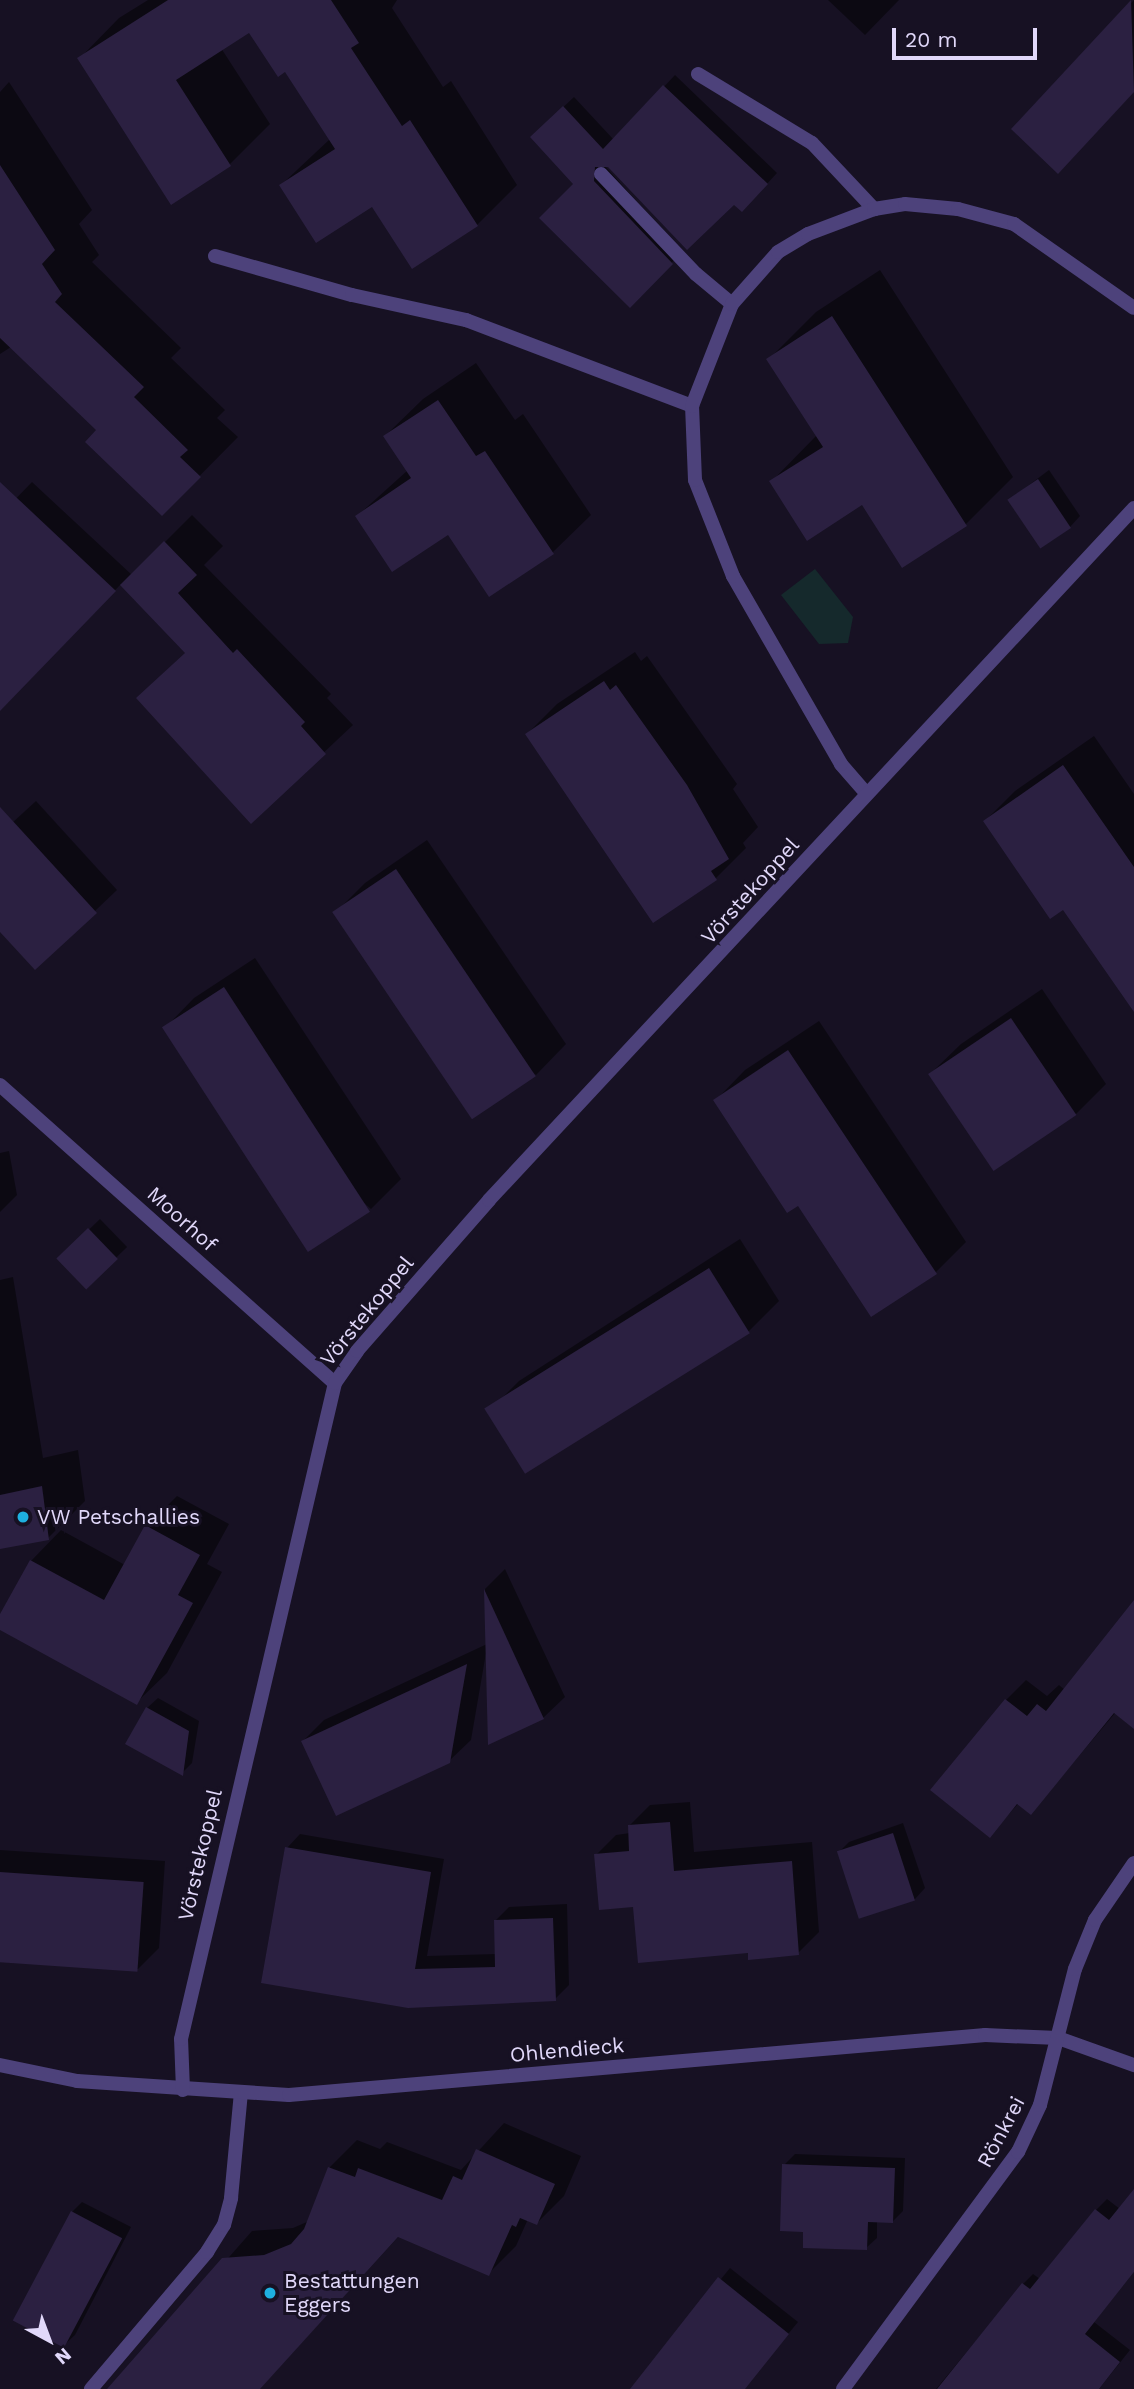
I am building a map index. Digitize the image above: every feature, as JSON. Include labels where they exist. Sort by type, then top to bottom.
[{"type":"street","points":[[698,74],[812,143],[874,209]]},
{"type":"street","points":[[601,174],[696,274],[732,304]]},
{"type":"street","points":[[866,793],[841,764],[716,541],[695,480],[692,406],[732,304],[778,252],[808,234],[874,209],[905,204],[997,217],[1134,308]]},
{"type":"street","points":[[215,256],[352,295],[466,320],[692,406]]},
{"type":"street","name":"Vörstekoppel","points":[[183,2090],[181,2039],[335,1383],[357,1351],[489,1200],[688,990],[866,793],[1134,509]]},
{"type":"street","name":"Moorhof","points":[[0,1085],[335,1383]]},
{"type":"street","name":"Rönkrei","points":[[842,2389],[1018,2152],[1040,2105],[1075,1969],[1095,1920],[1134,1863]]},
{"type":"street","name":"Ohlendieck","points":[[0,2065],[77,2081],[289,2095],[985,2035],[1058,2038],[1134,2065]]},
{"type":"street","points":[[91,2389],[207,2252],[224,2225],[231,2198],[241,2093]]},
{"type":"green space","points":[[815,569],[853,617],[848,643],[819,644],[781,595]]},
{"type":"building","points":[[168,0],[331,0],[359,43],[351,48],[402,126],[410,120],[478,226],[412,269],[372,207],[316,243],[279,185],[335,149],[285,72],[278,77],[249,33],[176,80],[231,166],[171,205],[77,58]]},
{"type":"building","points":[[1131,0],[1134,92],[1058,174],[1011,129]]},
{"type":"building","points":[[663,85],[768,184],[742,212],[734,205],[687,250],[608,167],[595,167],[594,181],[673,264],[630,308],[539,218],[573,184],[530,137],[563,106],[603,149]]},
{"type":"building","points":[[0,165],[55,250],[42,264],[62,294],[55,302],[144,387],[134,397],[188,450],[180,457],[201,477],[162,516],[85,442],[96,430],[0,338]]},
{"type":"building","points":[[832,316],[967,526],[902,568],[862,505],[807,541],[769,481],[823,447],[766,359]]},
{"type":"building","points":[[438,400],[476,456],[485,451],[554,554],[489,597],[448,535],[392,572],[355,516],[411,478],[383,436]]},
{"type":"building","points":[[1038,479],[1071,528],[1040,549],[1007,500]]},
{"type":"building","points":[[0,482],[116,591],[0,711]]},
{"type":"building","points":[[164,541],[197,575],[178,593],[233,653],[237,649],[305,722],[301,726],[326,754],[251,824],[136,698],[185,653],[120,585]]},
{"type":"building","points":[[604,681],[610,690],[616,685],[687,785],[729,859],[711,871],[717,880],[653,923],[525,734]]},
{"type":"building","points":[[1063,765],[1134,867],[1134,1012],[1063,910],[1050,919],[983,821]]},
{"type":"building","points":[[0,807],[97,913],[35,970],[0,932]]},
{"type":"building","points":[[396,869],[536,1076],[472,1119],[332,912]]},
{"type":"building","points":[[224,987],[370,1212],[308,1252],[162,1027]]},
{"type":"building","points":[[1011,1018],[1076,1115],[994,1171],[928,1074]]},
{"type":"building","points":[[788,1050],[937,1274],[871,1317],[798,1206],[787,1213],[713,1100]]},
{"type":"building","points":[[88,1228],[118,1259],[86,1289],[56,1259]]},
{"type":"building","points":[[709,1268],[750,1333],[525,1474],[484,1408]]},
{"type":"building","name":"VW Petschallies","points":[[42,1486],[49,1540],[0,1549],[0,1495]]},
{"type":"building","points":[[145,1525],[200,1555],[178,1595],[193,1603],[137,1705],[0,1630],[0,1614],[30,1560],[104,1600]]},
{"type":"building","points":[[484,1589],[544,1719],[488,1745]]},
{"type":"building","points":[[1134,1600],[1134,1729],[1114,1713],[1031,1815],[1017,1804],[990,1838],[930,1790],[1005,1699],[1027,1716],[1037,1704],[1046,1711]]},
{"type":"building","points":[[467,1664],[450,1763],[336,1816],[301,1741]]},
{"type":"building","points":[[146,1707],[189,1731],[183,1776],[125,1744]]},
{"type":"building","points":[[670,1822],[674,1871],[792,1861],[799,1955],[748,1960],[748,1953],[638,1963],[633,1907],[599,1910],[594,1854],[629,1851],[628,1825]]},
{"type":"building","points":[[893,1833],[915,1901],[859,1919],[837,1851]]},
{"type":"building","points":[[285,1847],[431,1872],[415,1969],[495,1967],[494,1920],[553,1918],[556,2001],[408,2008],[261,1983]]},
{"type":"building","points":[[0,1872],[144,1882],[137,1972],[0,1962]]},
{"type":"building","points":[[476,2149],[555,2184],[537,2225],[520,2218],[516,2227],[512,2225],[489,2276],[398,2237],[260,2389],[107,2389],[222,2258],[264,2255],[291,2244],[304,2229],[328,2167],[355,2177],[358,2168],[442,2200],[453,2176],[462,2180]]},
{"type":"building","points":[[782,2164],[895,2168],[893,2223],[868,2222],[867,2250],[803,2248],[803,2232],[780,2231]]},
{"type":"building","points":[[1134,2189],[1134,2272],[1085,2334],[1120,2362],[1099,2389],[937,2389],[1022,2283],[1030,2289],[1095,2209],[1109,2220]]},
{"type":"building","points":[[71,2211],[122,2238],[64,2348],[13,2320]]},
{"type":"building","points":[[718,2277],[789,2334],[745,2389],[630,2389]]},
{"type":"place","name":"VW Petschallies","points":[[23,1517]]},
{"type":"place","name":"Bestattungen Eggers","points":[[270,2293]]}]
